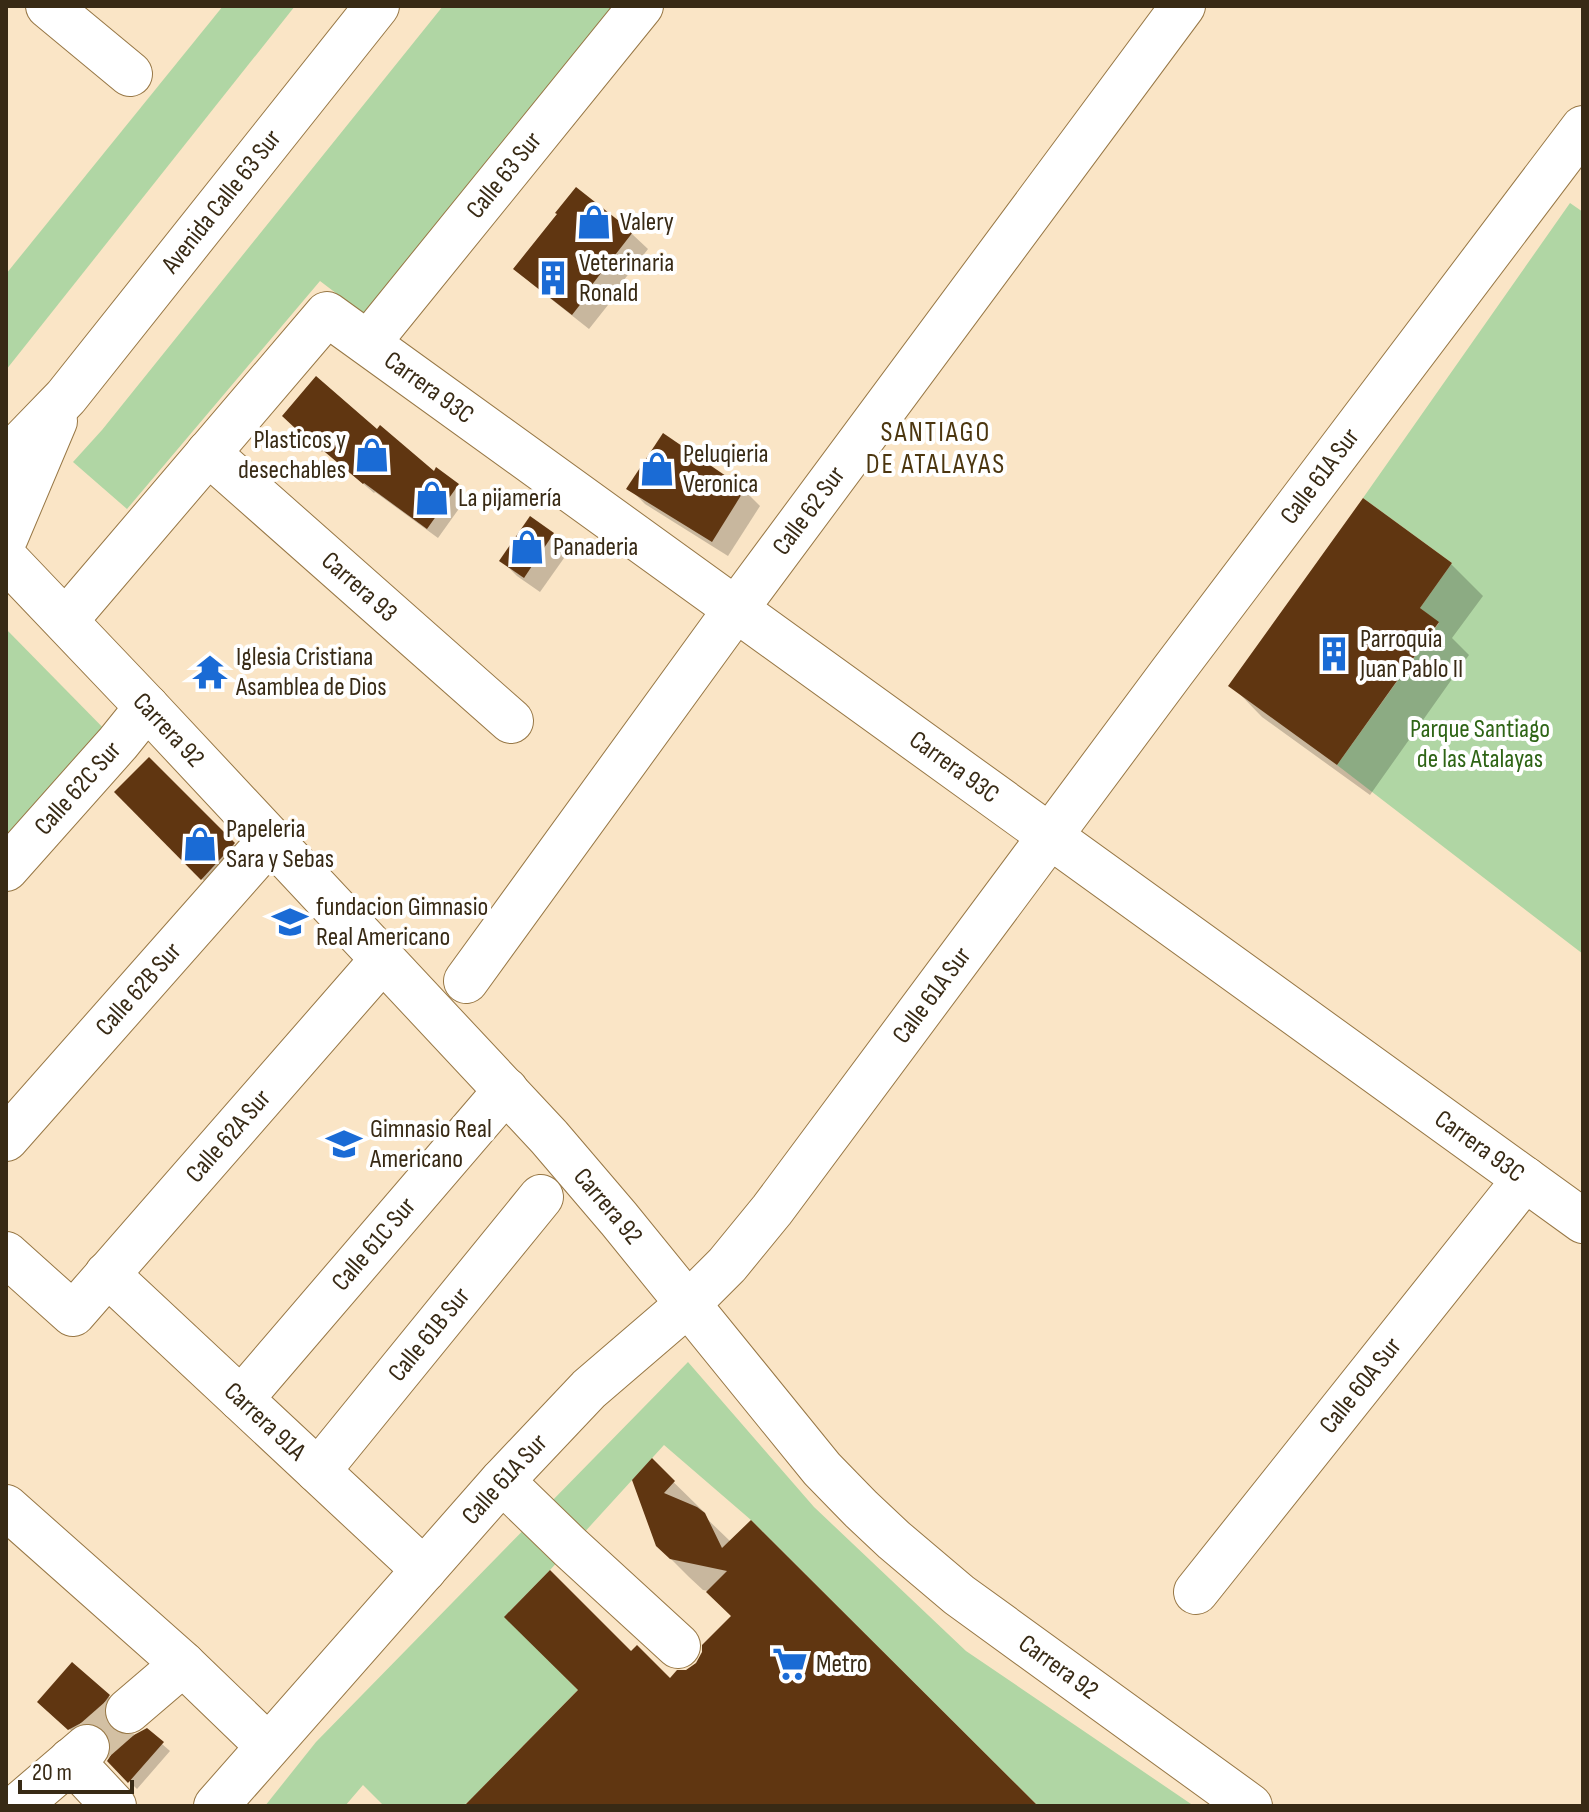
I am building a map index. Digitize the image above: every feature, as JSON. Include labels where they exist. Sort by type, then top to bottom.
[{"type":"street","points":[[48,6],[130,74]]},
{"type":"street","name":"Avenida Calle 63 Sur","points":[[6,459],[66,397],[377,6]]},
{"type":"street","name":"Calle 63 Sur","points":[[368,343],[641,6]]},
{"type":"street","name":"Calle 62 Sur","points":[[466,981],[736,609],[1183,6]]},
{"type":"street","name":"Calle 61A Sur","points":[[216,1806],[502,1481],[589,1389],[688,1304],[727,1265],[772,1210],[1049,836],[1583,128]]},
{"type":"street","name":"Carrera 93C","points":[[208,453],[327,314],[1583,1221]]},
{"type":"street","name":"Avenida Calle 63 Sur","points":[[6,537],[66,397]]},
{"type":"street","points":[[66,620],[208,453]]},
{"type":"street","name":"Carrera 93","points":[[208,453],[511,721]]},
{"type":"street","name":"Carrera 92","points":[[6,559],[549,1137],[822,1469],[894,1540],[959,1595],[1250,1806]]},
{"type":"street","name":"Calle 62C Sur","points":[[6,869],[147,707]]},
{"type":"street","name":"Calle 62B Sur","points":[[6,1139],[271,839]]},
{"type":"street","name":"Calle 62A Sur","points":[[6,1254],[73,1314],[383,959]]},
{"type":"street","name":"Calle 61C Sur","points":[[241,1399],[506,1090]]},
{"type":"street","name":"Calle 60A Sur","points":[[1196,1592],[1525,1179]]},
{"type":"street","name":"Calle 61B Sur","points":[[318,1471],[541,1197]]},
{"type":"street","name":"Carrera 91A","points":[[107,1274],[424,1570]]},
{"type":"street","points":[[502,1481],[678,1646]]},
{"type":"street","points":[[6,1507],[183,1664],[268,1746]]},
{"type":"street","points":[[128,1711],[183,1664]]},
{"type":"street","points":[[18,1806],[79,1753],[114,1806]]},
{"type":"green space","points":[[223,6],[295,6],[6,370],[6,274]]},
{"type":"green space","points":[[443,6],[620,6],[370,319],[320,281],[127,509],[73,462]]},
{"type":"green space","name":"Parque Santiago de las Atalayas","points":[[1570,203],[1583,212],[1583,954],[1337,765],[1439,623],[1420,608],[1452,563],[1363,498]]},
{"type":"green space","points":[[6,629],[118,743],[6,869]]},
{"type":"green space","points":[[688,1362],[814,1507],[966,1651],[1194,1806],[1038,1806],[751,1520],[664,1445],[505,1616],[578,1690],[470,1800],[463,1806],[384,1806],[363,1785],[345,1806],[265,1806],[316,1742]]},
{"type":"building","points":[[576,187],[633,232],[572,315],[513,269]]},
{"type":"building","points":[[316,376],[377,429],[380,425],[434,471],[436,467],[459,484],[427,529],[363,484],[282,416]]},
{"type":"building","points":[[663,433],[745,489],[712,542],[626,489]]},
{"type":"building","name":"Parroquia Juan Pablo II","points":[[1363,498],[1452,563],[1420,608],[1439,622],[1337,765],[1228,686]]},
{"type":"building","name":"Panaderia","points":[[530,516],[554,533],[524,578],[499,561]]},
{"type":"building","points":[[149,757],[235,843],[201,880],[114,792]]},
{"type":"building","name":"Metro","points":[[652,1458],[675,1481],[664,1493],[705,1513],[722,1548],[751,1520],[1038,1806],[464,1806],[578,1690],[504,1617],[550,1570],[631,1651],[637,1645],[670,1678],[677,1670],[686,1670],[696,1663],[702,1645],[731,1616],[706,1592],[727,1571],[670,1559],[656,1546],[632,1480]]},
{"type":"building","points":[[72,1662],[110,1695],[104,1703],[103,1715],[110,1728],[120,1735],[132,1736],[147,1728],[164,1742],[128,1783],[107,1761],[112,1743],[105,1730],[95,1723],[83,1722],[68,1730],[37,1702]]},
{"type":"tunnel","points":[[87,1747],[128,1711]]},
{"type":"place","name":"Valery","points":[[594,222]]},
{"type":"place","name":"Veterinaria Ronald","points":[[553,278]]},
{"type":"place","name":"Plasticos y desechables","points":[[372,455]]},
{"type":"place","name":"Peluqieria Veronica","points":[[657,469]]},
{"type":"place","name":"La pijamería","points":[[432,498]]},
{"type":"place","name":"Panaderia","points":[[527,547]]},
{"type":"place","name":"Parroquia Juan Pablo II","points":[[1334,654]]},
{"type":"place","name":"Iglesia Cristiana Asamblea de Dios","points":[[210,672]]},
{"type":"place","name":"Papeleria Sara y Sebas","points":[[200,844]]},
{"type":"place","name":"fundacion Gimnasio Real Americano","points":[[290,922]]},
{"type":"place","name":"Gimnasio Real Americano","points":[[344,1144]]},
{"type":"place","name":"Metro","points":[[790,1664]]},
{"type":"district","name":"SANTIAGO DE ATALAYAS","points":[[936,448]]}]
